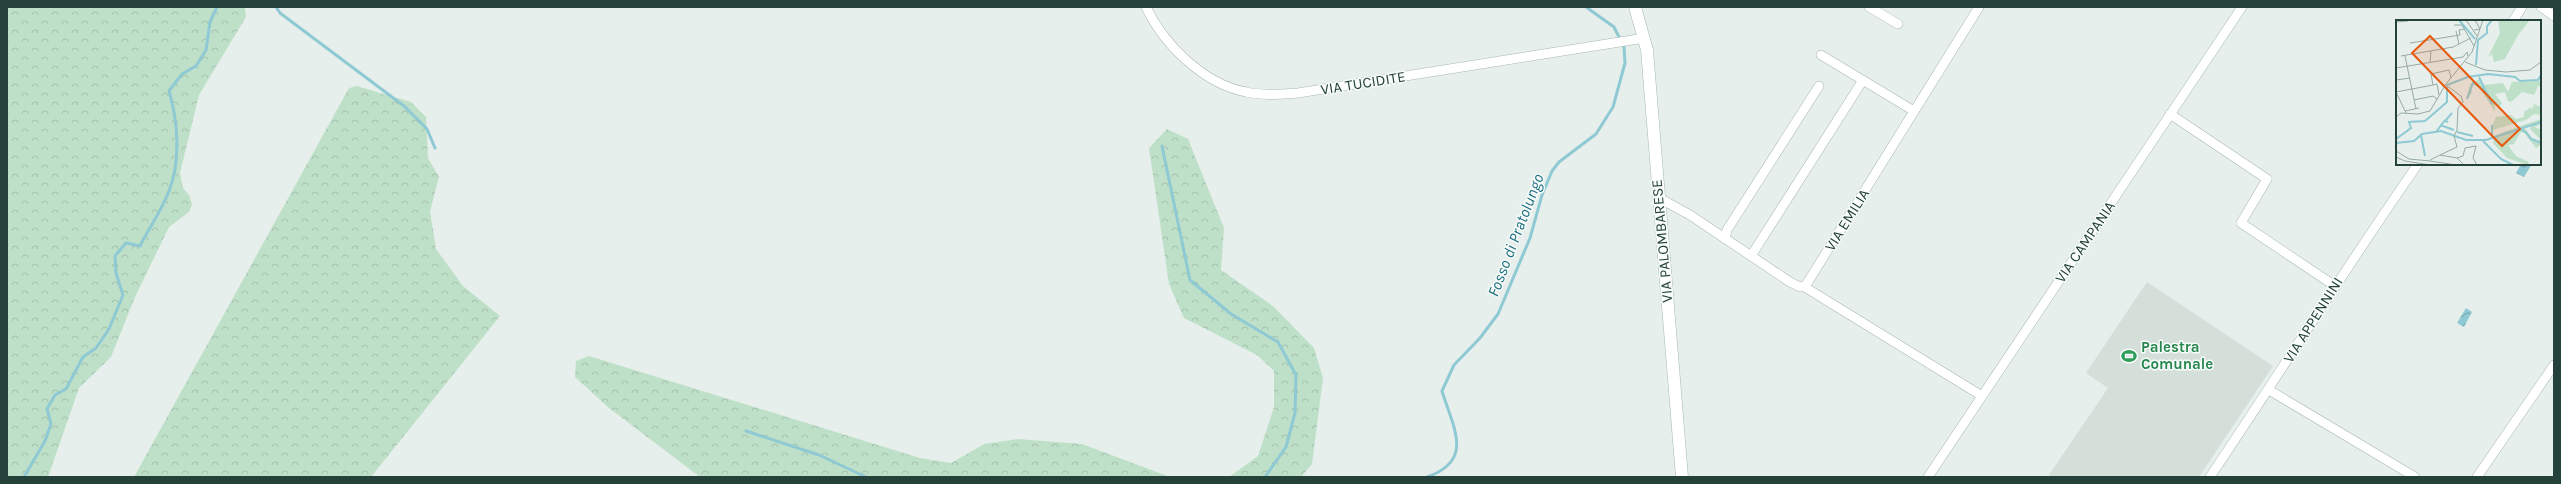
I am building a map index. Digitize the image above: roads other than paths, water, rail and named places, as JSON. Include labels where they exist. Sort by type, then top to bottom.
[{"type":"main road","name":"VIA PALOMBARESE","points":[[1635,7],[1645,38],[1682,477]]},
{"type":"street","name":"VIA TUCIDITE","points":[[1146,7],[1178,52],[1218,81],[1246,92],[1298,94],[1645,38]]},
{"type":"street","points":[[1869,7],[1898,24]]},
{"type":"street","name":"VIA EMILIA","points":[[1803,286],[1809,282],[1978,7]]},
{"type":"street","name":"VIA CAMPANIA","points":[[1928,477],[2242,7]]},
{"type":"street","points":[[2514,20],[2522,7]]},
{"type":"street","points":[[2541,7],[2554,16]]},
{"type":"street","points":[[1821,54],[1914,111]]},
{"type":"street","points":[[1751,256],[1863,80]]},
{"type":"street","points":[[1725,239],[1727,230],[1819,86]]},
{"type":"street","points":[[2170,114],[2267,179],[2241,223],[2335,286]]},
{"type":"street","name":"VIA APPENNINI","points":[[2210,477],[2270,390],[2335,286],[2417,165]]},
{"type":"street","points":[[1659,198],[1690,215],[1790,282],[1803,286],[1982,396]]},
{"type":"street","points":[[2477,477],[2554,365]]},
{"type":"street","points":[[2270,390],[2414,477]]},
{"type":"water","points":[[2520,165],[2531,165],[2524,177],[2516,173]]},
{"type":"water","points":[[2466,308],[2472,312],[2464,327],[2457,323]]},
{"type":"waterway","points":[[24,477],[45,441],[51,424],[47,409],[55,395],[66,389],[83,357],[96,348],[109,329],[123,295],[116,273],[115,256],[126,243],[140,246],[169,191],[173,179],[177,154],[176,128],[169,91],[182,74],[196,66],[206,50],[210,22],[217,7]]},
{"type":"waterway","points":[[276,7],[280,13],[404,106],[427,129],[435,148]]},
{"type":"waterway","name":"Fosso di Pratolungo","points":[[1427,477],[1442,470],[1451,462],[1456,452],[1457,442],[1455,430],[1442,391],[1454,365],[1480,338],[1498,314],[1530,238],[1542,195],[1552,171],[1559,162],[1596,134],[1613,107],[1625,63],[1624,47],[1614,27],[1586,7]]},
{"type":"waterway","points":[[1162,146],[1190,280],[1231,314],[1278,342],[1296,375],[1295,413],[1286,447],[1265,477]]},
{"type":"waterway","points":[[746,431],[819,455],[866,477]]},
{"type":"place","name":"Palestra Comunale","points":[[2129,356]]}]
